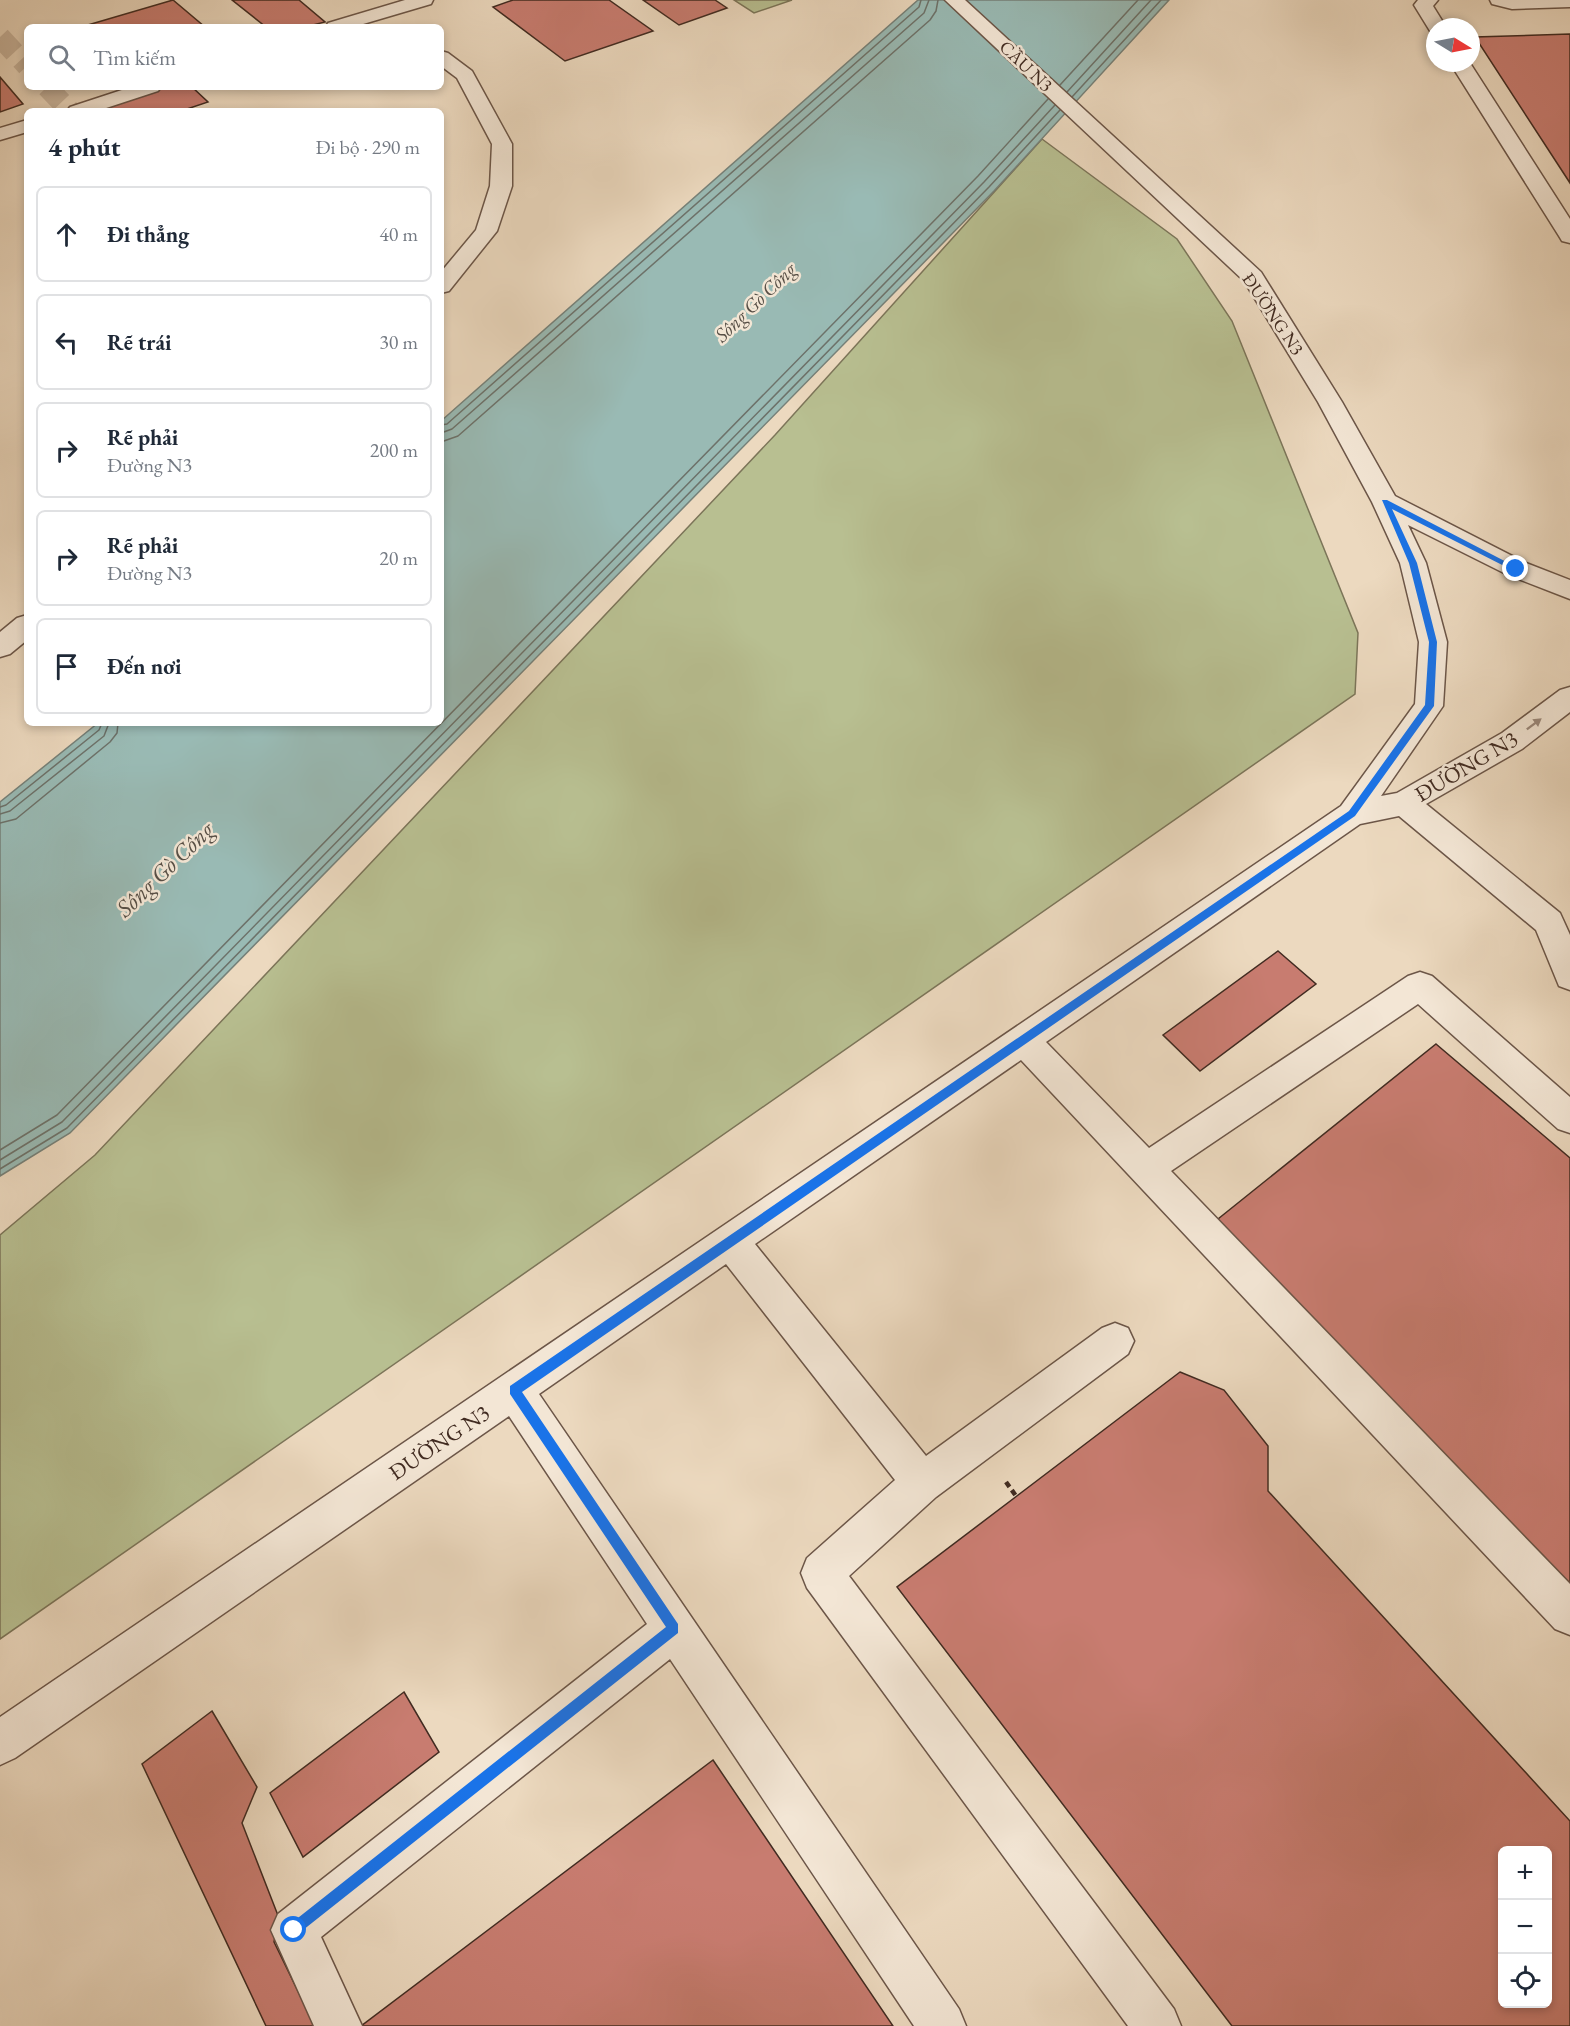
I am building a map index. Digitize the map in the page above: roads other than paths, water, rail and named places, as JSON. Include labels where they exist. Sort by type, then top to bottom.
[{"type":"street","points":[[342,24],[378,8],[424,0]]},
{"type":"street","name":"CẦU N3","points":[[954,0],[1098,132]]},
{"type":"street","points":[[1428,0],[1423,5],[1431,18]]},
{"type":"street","points":[[1507,1],[1570,1]]},
{"type":"street","points":[[378,8],[398,24]]},
{"type":"street","points":[[444,59],[465,75],[502,144],[501,186],[486,231],[444,282]]},
{"type":"street","points":[[1466,72],[1570,236]]},
{"type":"street","points":[[86,108],[141,90]]},
{"type":"street","points":[[0,134],[24,127]]},
{"type":"street","name":"ĐƯỜNG N3","points":[[0,1743],[1352,814],[1430,706],[1433,642],[1413,563],[1385,502],[1330,402],[1253,277],[1098,132]]},
{"type":"street","points":[[1385,502],[1516,569],[1570,590]]},
{"type":"street","points":[[0,646],[24,627]]},
{"type":"street","name":"ĐƯỜNG N3","points":[[1352,814],[1404,803],[1512,741],[1570,697]]},
{"type":"street","points":[[1404,803],[1549,922],[1570,977]]},
{"type":"street","points":[[1146,1169],[1420,986],[1570,1119]]},
{"type":"street","points":[[1024,1041],[1570,1614]]},
{"type":"street","points":[[731,1242],[922,1483]]},
{"type":"street","points":[[1114,1341],[922,1483],[822,1573],[1157,2026]]},
{"type":"street","points":[[514,1390],[942,2026]]},
{"type":"street","points":[[338,2026],[294,1930],[674,1629]]},
{"type":"water","name":"Sông Gò Công","points":[[918,0],[1169,0],[994,191],[70,1133],[0,1176],[0,802],[94,726],[444,726],[444,418]]},
{"type":"tunnel","points":[[0,37],[24,63]]},
{"type":"tunnel","points":[[50,90],[67,108]]}]
